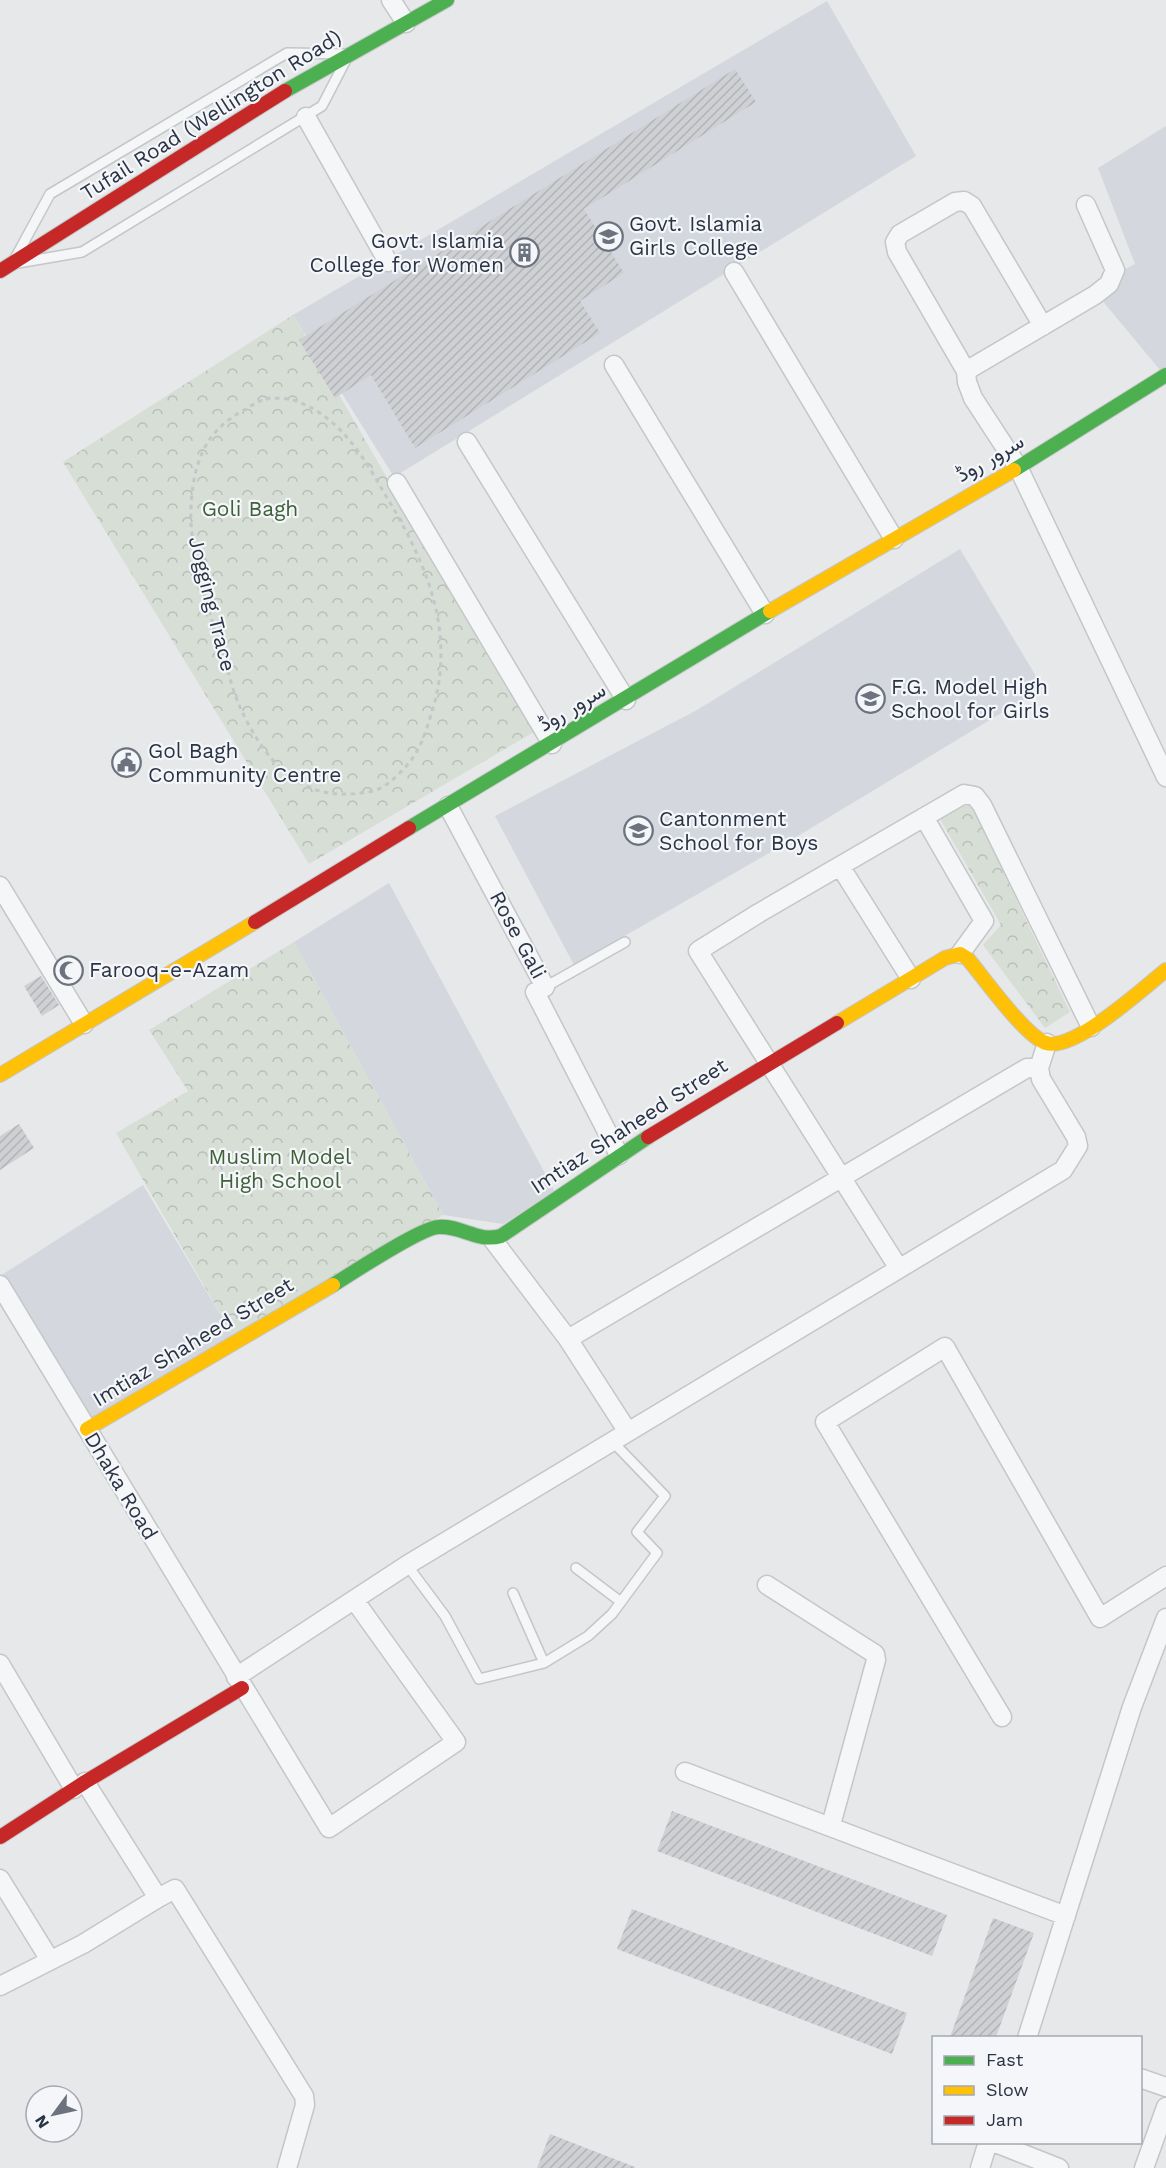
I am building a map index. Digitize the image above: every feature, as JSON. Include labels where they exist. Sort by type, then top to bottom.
[{"type":"street","points":[[392,0],[406,23]]},
{"type":"street","name":"Tufail Road (Wellington Road)","points":[[6,267],[285,91],[447,0]]},
{"type":"street","points":[[306,117],[388,262]]},
{"type":"street","points":[[1043,326],[972,206],[964,201],[955,202],[909,228],[900,234],[895,242],[897,252],[966,371],[966,382],[973,398],[1018,467],[1166,777]]},
{"type":"street","points":[[966,371],[1095,295],[1109,284],[1115,270],[1086,205]]},
{"type":"street","points":[[734,272],[894,539]]},
{"type":"street","points":[[614,365],[765,614]]},
{"type":"street","name":"سرور روڈ","points":[[0,1075],[626,700],[765,614],[1018,467],[1166,375]]},
{"type":"street","points":[[467,442],[626,700]]},
{"type":"street","points":[[397,483],[552,744]]},
{"type":"street","points":[[898,1268],[698,951],[964,794],[975,796],[982,805],[1091,1027]]},
{"type":"street","name":"Rose Gali","points":[[448,806],[545,987],[535,992],[619,1155]]},
{"type":"street","points":[[924,817],[984,921],[960,954],[968,959],[1034,1033],[1047,1043],[1065,1042],[1091,1027],[1166,970]]},
{"type":"street","points":[[840,866],[911,979]]},
{"type":"street","points":[[0,886],[84,1024]]},
{"type":"street","name":"Imtiaz Shaheed Street","points":[[87,1429],[430,1228],[441,1224],[493,1240],[619,1155],[769,1062],[945,958],[960,954]]},
{"type":"street","points":[[0,1837],[239,1683],[407,1565],[1063,1170],[1072,1159],[1078,1146],[1076,1137],[1041,1079],[1039,1068],[1047,1043]]},
{"type":"street","points":[[568,1339],[1027,1068],[1039,1068]]},
{"type":"street","points":[[493,1240],[568,1339],[620,1437]]},
{"type":"street","name":"Dhaka Road","points":[[0,1285],[239,1683],[329,1828],[456,1742],[356,1601]]},
{"type":"street","points":[[1002,1717],[825,1422],[945,1347],[1100,1618],[1166,1576]]},
{"type":"street","points":[[767,1585],[876,1654],[831,1825]]},
{"type":"street","points":[[1027,2036],[1132,1707],[1166,1618]]},
{"type":"street","points":[[0,1664],[80,1786],[158,1898]]},
{"type":"street","points":[[685,1772],[831,1825],[1066,1916]]},
{"type":"street","points":[[0,1879],[50,1960]]},
{"type":"street","points":[[0,1986],[175,1889],[304,2096],[305,2105],[287,2168]]},
{"type":"street","points":[[1142,2079],[1166,2087]]},
{"type":"street","points":[[1144,2168],[1166,2107]]},
{"type":"street","points":[[980,2168],[987,2144]]},
{"type":"street","points":[[998,2144],[1059,2168]]},
{"type":"lane","points":[[287,53],[349,54],[322,106],[306,117],[82,252],[6,267],[50,194],[287,53]]},
{"type":"lane","points":[[545,987],[625,942]]},
{"type":"lane","points":[[407,1565],[445,1616],[479,1679],[544,1663],[588,1636],[612,1614],[657,1553],[637,1532],[665,1496],[620,1437]]},
{"type":"lane","points":[[576,1568],[621,1602]]},
{"type":"lane","points":[[513,1593],[544,1663]]},
{"type":"path","name":"Jogging Trace","points":[[266,398],[295,400],[329,420],[352,441],[414,543],[429,581],[440,629],[442,669],[434,708],[420,750],[395,779],[371,792],[329,795],[298,782],[267,754],[239,706],[211,618],[196,559],[191,523],[193,485],[204,449],[229,417],[266,398]]},
{"type":"shaded area","name":"Govt. Islamia Girls College","points":[[827,1],[916,156],[394,477],[293,315]]},
{"type":"shaded area","points":[[1166,126],[1165,376],[1091,287],[1135,264],[1098,168]]},
{"type":"shaded area","points":[[960,549],[1043,688],[783,845],[574,965],[495,816],[697,710]]},
{"type":"shaded area","name":"Muslim Model High School","points":[[389,883],[555,1192],[503,1224],[443,1215],[294,942]]},
{"type":"shaded area","points":[[143,1185],[233,1336],[87,1420],[0,1276]]},
{"type":"green space","name":"Goli Bagh","points":[[293,315],[534,732],[309,864],[63,462]]},
{"type":"green space","points":[[970,803],[1070,1012],[1045,1028],[983,945],[1001,925],[940,819]]},
{"type":"green space","name":"Muslim Model High School","points":[[294,942],[443,1215],[233,1336],[116,1133],[188,1091],[149,1030]]},
{"type":"building","name":"Govt. Islamia College for Women","points":[[735,69],[756,102],[584,209],[624,273],[580,301],[600,333],[415,448],[371,375],[335,398],[299,340]]},
{"type":"building","points":[[41,976],[59,1005],[42,1016],[24,986]]},
{"type":"building","points":[[19,1124],[34,1148],[0,1170],[0,1136]]},
{"type":"building","points":[[672,1811],[947,1915],[932,1956],[657,1851]]},
{"type":"building","points":[[632,1909],[907,2013],[892,2054],[617,1949]]},
{"type":"building","points":[[993,1918],[1034,1933],[996,2036],[950,2036]]},
{"type":"building","points":[[550,2134],[635,2167],[635,2168],[537,2168]]},
{"type":"traffic: fast","points":[[285,91],[447,0]]},
{"type":"traffic: fast","points":[[1014,470],[1166,375]]},
{"type":"traffic: fast","points":[[409,828],[770,611]]},
{"type":"traffic: fast","points":[[333,1285],[429,1229],[446,1227],[477,1236],[493,1238],[501,1236],[648,1137]]},
{"type":"traffic: slow","points":[[770,611],[1014,470]]},
{"type":"traffic: slow","points":[[0,1075],[255,922]]},
{"type":"traffic: slow","points":[[837,1023],[945,958],[960,954],[968,959],[1027,1030],[1046,1043],[1058,1043],[1074,1038],[1109,1016],[1166,970]]},
{"type":"traffic: slow","points":[[87,1429],[333,1285]]},
{"type":"traffic: jam","points":[[0,271],[285,91]]},
{"type":"traffic: jam","points":[[255,922],[409,828]]},
{"type":"traffic: jam","points":[[648,1137],[837,1023]]},
{"type":"traffic: jam","points":[[0,1837],[85,1782],[242,1688]]},
{"type":"place","name":"Govt. Islamia Girls College","points":[[608,236]]},
{"type":"place","name":"Govt. Islamia College for Women","points":[[525,253]]},
{"type":"place","name":"F.G. Model High School for Girls","points":[[870,699]]},
{"type":"place","name":"Gol Bagh Community Centre","points":[[127,763]]},
{"type":"place","name":"Cantonment School for Boys","points":[[638,831]]},
{"type":"place","name":"Farooq-e-Azam","points":[[68,970]]}]
